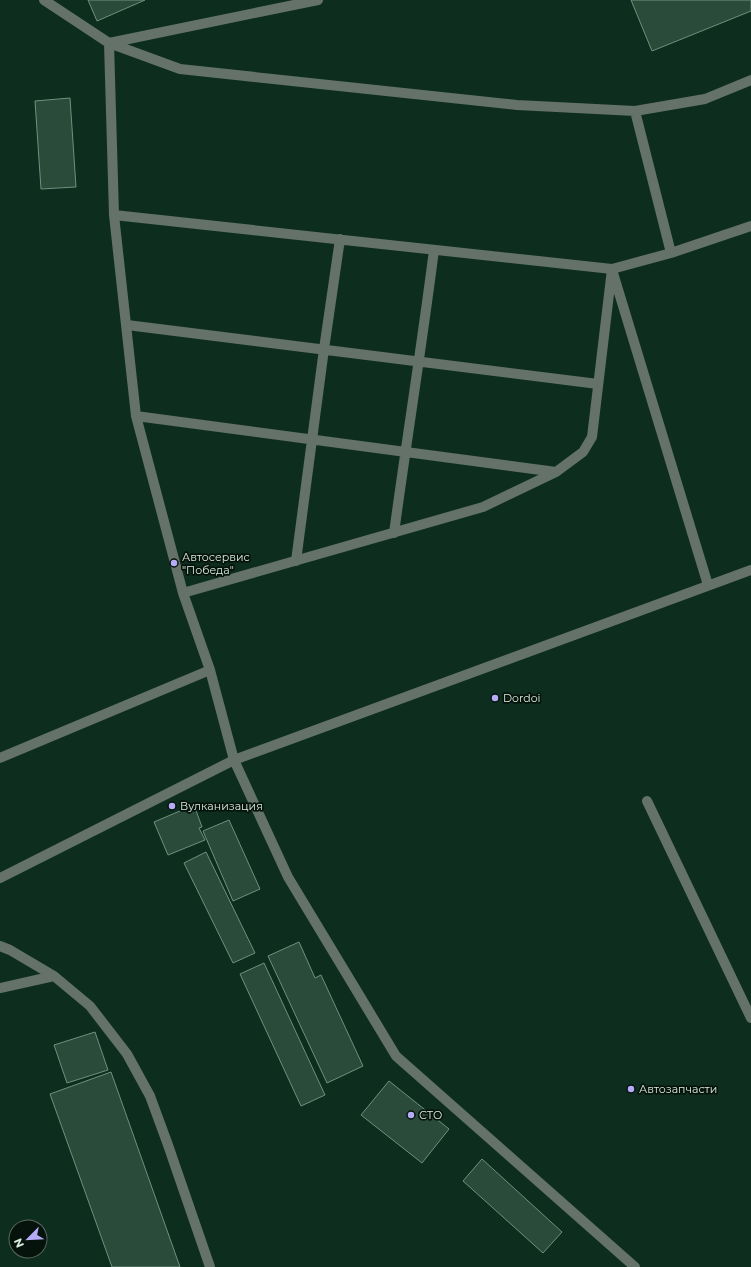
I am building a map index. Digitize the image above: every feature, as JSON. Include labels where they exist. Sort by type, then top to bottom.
[{"type":"street","points":[[44,0],[109,43],[180,69],[517,105],[635,111],[705,99],[751,80]]},
{"type":"street","points":[[109,43],[318,0]]},
{"type":"street","points":[[109,43],[114,215],[136,416],[183,593],[210,670],[234,760],[288,877],[396,1056],[635,1267]]},
{"type":"street","points":[[635,111],[671,253]]},
{"type":"street","points":[[114,215],[612,269],[671,253],[751,226]]},
{"type":"street","points":[[296,561],[340,239]]},
{"type":"street","points":[[394,533],[434,250]]},
{"type":"street","points":[[183,593],[483,507],[556,472],[583,452],[592,437],[612,269]]},
{"type":"street","points":[[612,269],[708,585]]},
{"type":"street","points":[[127,325],[598,384]]},
{"type":"street","points":[[136,416],[556,472]]},
{"type":"street","points":[[0,878],[234,760],[751,570]]},
{"type":"street","points":[[0,758],[210,670]]},
{"type":"street","points":[[646,801],[751,1018]]},
{"type":"street","points":[[0,946],[10,950],[54,976],[90,1006],[127,1054],[150,1096],[210,1267]]},
{"type":"street","points":[[0,988],[54,976]]},
{"type":"building","points":[[88,0],[145,0],[97,21]]},
{"type":"building","points":[[631,0],[751,0],[751,11],[652,51]]},
{"type":"building","points":[[70,98],[76,187],[41,189],[35,101]]},
{"type":"building","points":[[194,805],[202,827],[199,828],[205,840],[168,855],[154,822]]},
{"type":"building","points":[[229,820],[260,889],[233,901],[203,831]]},
{"type":"building","points":[[206,852],[255,953],[233,963],[184,863]]},
{"type":"building","points":[[299,942],[315,978],[321,975],[363,1066],[327,1083],[268,956]]},
{"type":"building","points":[[264,963],[325,1095],[301,1106],[240,974]]},
{"type":"building","points":[[95,1032],[108,1070],[67,1083],[54,1045]]},
{"type":"building","points":[[111,1072],[180,1267],[112,1267],[50,1094]]},
{"type":"building","points":[[389,1081],[449,1129],[422,1163],[361,1115]]},
{"type":"building","points":[[482,1159],[562,1232],[543,1253],[463,1181]]},
{"type":"place","name":"Автосервис \"Победа\"","points":[[174,563]]},
{"type":"place","name":"Dordoi","points":[[495,698]]},
{"type":"place","name":"Вулканизация","points":[[172,806]]},
{"type":"place","name":"Автозапчасти","points":[[631,1089]]},
{"type":"place","name":"СТО","points":[[411,1115]]}]
